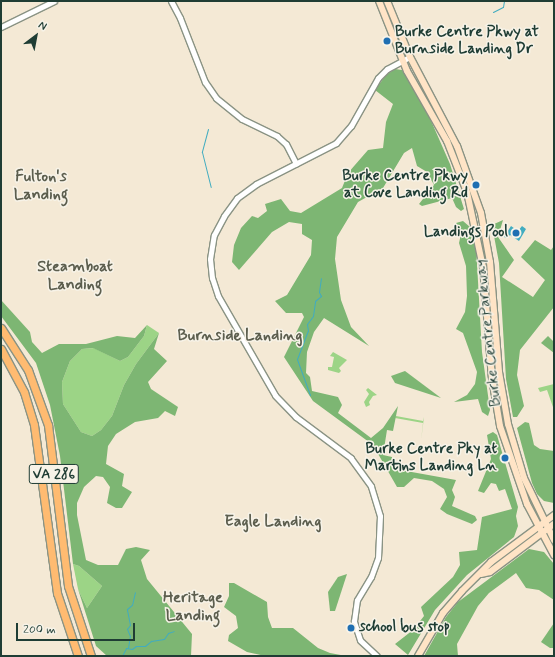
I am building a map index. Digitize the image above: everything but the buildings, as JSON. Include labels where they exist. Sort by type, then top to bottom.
[{"type":"highway","name":"VA 286","points":[[1,328],[28,370],[46,419],[68,586],[91,656]]},
{"type":"highway","name":"VA 286","points":[[1,349],[24,392],[34,426],[57,593],[78,656]]},
{"type":"main road","name":"Burke Centre Parkway","points":[[379,1],[403,61],[447,141],[473,214],[483,267],[492,378],[500,426],[516,477],[539,530],[554,555]]},
{"type":"main road","name":"Burke Centre Parkway","points":[[387,1],[410,57],[457,146],[481,213],[491,267],[499,372],[508,424],[524,478],[547,529],[554,540]]},
{"type":"main road","points":[[500,426],[508,424]]},
{"type":"main road","points":[[418,656],[444,613],[462,591],[481,574],[491,562],[539,530],[544,522],[554,515]]},
{"type":"main road","points":[[539,530],[547,529],[554,524]]},
{"type":"street","points":[[1,27],[54,1]]},
{"type":"street","points":[[170,1],[180,18],[205,82],[216,98],[242,119],[277,136],[286,144],[296,164]]},
{"type":"street","points":[[377,656],[360,640],[354,620],[357,600],[372,576],[378,558],[380,516],[371,486],[351,458],[296,417],[275,395],[226,312],[212,278],[210,259],[213,239],[228,209],[250,188],[330,148],[341,139],[351,126],[378,78],[410,57]]},
{"type":"green space","points":[[395,69],[402,70],[425,107],[450,164],[464,209],[461,211],[456,207],[452,198],[422,206],[419,204],[434,185],[427,172],[417,166],[412,148],[404,153],[383,188],[358,202],[337,237],[335,259],[341,300],[351,327],[369,346],[324,318],[314,332],[307,352],[306,373],[310,377],[312,391],[338,397],[342,405],[338,413],[371,438],[383,428],[398,406],[393,431],[387,430],[383,455],[392,457],[395,469],[456,480],[452,490],[455,497],[452,506],[475,516],[477,520],[472,524],[447,514],[440,509],[447,497],[444,489],[432,481],[414,478],[404,487],[397,487],[373,445],[313,401],[284,357],[304,317],[302,313],[286,313],[275,301],[287,295],[311,255],[312,240],[302,234],[302,224],[289,222],[272,232],[239,270],[232,262],[234,245],[241,228],[252,216],[258,218],[267,211],[265,204],[281,199],[290,211],[301,213],[342,188],[348,173],[368,150],[383,148],[386,122],[393,104],[375,90],[386,75]]},
{"type":"green space","points":[[503,220],[498,237],[514,260],[502,277],[533,297],[545,280],[521,257],[535,240],[551,250],[554,246],[554,307],[520,350],[517,375],[524,406],[517,417],[513,417],[506,379],[499,263],[492,225]]},
{"type":"green space","points":[[463,221],[470,227],[476,246],[482,352],[490,410],[488,416],[482,412],[478,399],[454,402],[467,395],[475,384],[477,372],[463,333],[456,329],[465,312],[467,296],[466,266],[459,243],[461,234],[456,223]]},
{"type":"green space","points":[[487,273],[490,285],[495,370],[493,362]]},
{"type":"green space","points":[[1,300],[30,332],[32,342],[42,353],[59,344],[86,344],[117,336],[135,338],[147,325],[144,336],[128,357],[120,361],[93,348],[82,349],[70,361],[62,382],[63,404],[81,432],[92,436],[101,430],[112,416],[124,385],[136,364],[159,333],[154,349],[167,361],[148,382],[151,389],[178,407],[175,416],[165,411],[158,418],[135,422],[116,434],[108,446],[106,464],[124,474],[122,486],[132,492],[122,508],[116,508],[107,503],[110,487],[103,477],[96,476],[84,487],[77,503],[77,515],[86,560],[98,565],[118,565],[126,549],[136,547],[150,550],[141,560],[147,579],[192,634],[191,656],[107,656],[96,646],[78,589],[87,608],[102,586],[79,566],[73,564],[60,456],[50,405],[36,363],[1,316]]},
{"type":"green space","points":[[147,325],[159,333],[136,364],[124,385],[112,416],[101,430],[92,436],[81,432],[63,404],[62,382],[70,361],[82,349],[94,348],[120,361],[128,357],[144,336]]},
{"type":"green space","points":[[548,336],[554,342],[554,353],[541,343]]},
{"type":"green space","points":[[333,352],[347,360],[339,368],[341,371],[339,373],[328,370],[328,367],[332,367],[334,357],[330,356]]},
{"type":"green space","points":[[405,371],[441,398],[395,383],[391,376]]},
{"type":"green space","points":[[554,384],[554,410],[547,390],[540,392],[538,388]]},
{"type":"green space","points":[[368,388],[377,395],[373,396],[369,402],[370,405],[366,407],[364,402],[369,394],[366,390]]},
{"type":"green space","points":[[396,416],[423,421],[424,417],[421,441],[423,423],[395,418]]},
{"type":"green space","points":[[525,422],[529,423],[534,445],[540,449],[554,451],[554,503],[544,501],[537,494],[532,483],[517,428]]},
{"type":"green space","points":[[493,432],[497,435],[518,507],[516,516],[518,526],[514,537],[467,575],[435,610],[408,655],[395,644],[413,630],[424,616],[421,607],[453,577],[460,565],[459,552],[477,550],[482,517],[512,509],[505,489],[499,491],[496,484],[491,483],[484,493],[478,491],[491,459],[487,435]]},
{"type":"green space","points":[[529,549],[544,552],[554,564],[554,600],[539,590],[526,588],[516,573],[489,593],[478,606],[457,644],[458,656],[424,656],[446,617],[458,602]]},
{"type":"green space","points":[[73,564],[79,566],[102,586],[87,608],[78,589]]},
{"type":"green space","points":[[347,574],[335,611],[330,611],[328,592],[338,577]]},
{"type":"green space","points":[[229,583],[234,583],[267,602],[268,617],[272,628],[293,628],[318,648],[330,653],[346,656],[265,656],[247,652],[228,641],[229,635],[238,628],[236,616],[224,607],[229,596]]},
{"type":"green space","points":[[554,623],[554,648],[550,648],[541,642]]},
{"type":"water","name":"Landings Pool","points":[[511,226],[518,231],[522,226],[526,229],[519,241],[510,235],[507,238],[504,237]]},
{"type":"waterway","points":[[493,12],[503,7],[504,1]]},
{"type":"waterway","points":[[208,129],[202,152],[211,187]]},
{"type":"waterway","points":[[310,395],[297,359],[308,331],[307,324],[313,316],[315,301],[321,296],[319,292],[321,278]]},
{"type":"waterway","points":[[128,648],[130,636],[127,629],[130,625],[127,609],[132,605],[135,592]]},
{"type":"waterway","points":[[122,656],[126,648],[132,649],[136,646],[145,646],[151,641],[164,639],[168,633],[174,631]]},
{"type":"place","name":"Burke Centre Pkwy at Burnside Landing Dr","points":[[387,41]]},
{"type":"place","name":"Burke Centre Pkwy at Cove Landing Rd","points":[[476,185]]},
{"type":"place","name":"Landings Pool","points":[[516,233]]},
{"type":"place","name":"Burke Centre Pky at Martins Landing Ln","points":[[505,458]]},
{"type":"place","name":"school bus stop","points":[[351,628]]},
{"type":"district","name":"Fulton's Landing","points":[[41,186]]},
{"type":"district","name":"Steamboat Landing","points":[[75,276]]},
{"type":"district","name":"Burnside Landing","points":[[240,336]]},
{"type":"district","name":"Eagle Landing","points":[[273,522]]},
{"type":"district","name":"Heritage Landing","points":[[193,607]]}]
